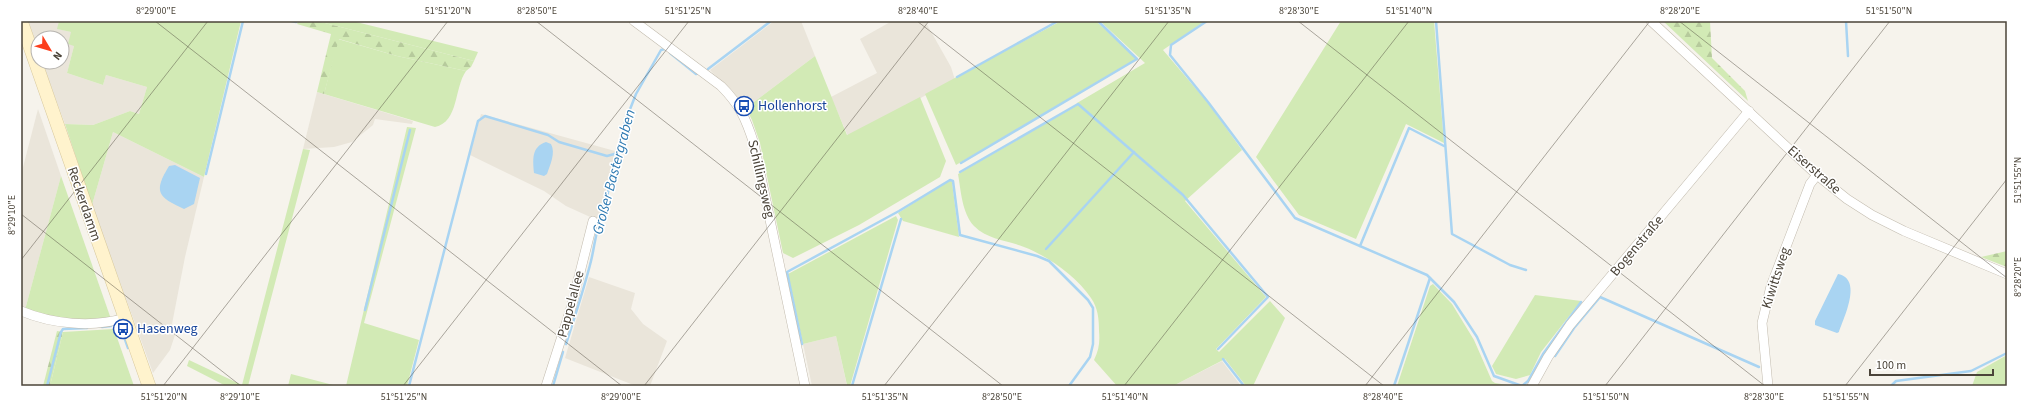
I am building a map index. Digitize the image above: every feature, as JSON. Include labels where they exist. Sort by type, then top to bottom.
[{"type":"street","name":"Schillingsweg","points":[[634,21],[721,86],[742,110],[754,144],[805,386]]},
{"type":"street","name":"Eiserstraße","points":[[1651,21],[1817,175],[1847,199],[1872,215],[1904,231],[2007,274]]},
{"type":"street","name":"Reckerdamm","points":[[21,22],[149,386]]},
{"type":"street","name":"Bogenstraße","points":[[1532,386],[1548,356],[1570,325],[1749,111]]},
{"type":"street","name":"Kiwittsweg","points":[[1768,386],[1762,323],[1771,286],[1810,184],[1817,175]]},
{"type":"street","name":"Pappelallee","points":[[546,386],[571,308],[593,221]]},
{"type":"street","points":[[21,312],[56,321],[76,323],[115,321],[125,318]]},
{"type":"shaded area","points":[[28,21],[59,21],[58,29],[62,30],[31,30]]},
{"type":"shaded area","points":[[774,21],[801,21],[815,56],[746,108],[710,70]]},
{"type":"shaded area","points":[[892,21],[925,21],[951,67],[955,80],[848,136],[831,97],[877,73],[860,39]]},
{"type":"shaded area","points":[[70,32],[74,46],[70,61]]},
{"type":"shaded area","points":[[45,70],[68,70],[67,73],[103,85],[106,75],[147,87],[139,114],[130,111],[93,125],[65,124]]},
{"type":"shaded area","points":[[317,92],[413,121],[412,124],[375,119],[373,125],[352,142],[334,147],[303,149]]},
{"type":"shaded area","points":[[38,109],[61,176],[25,310],[21,309],[21,175]]},
{"type":"shaded area","points":[[481,114],[615,151],[599,221],[566,206],[544,191],[470,155]]},
{"type":"shaded area","points":[[113,132],[204,177],[185,257],[172,324],[175,335],[170,350],[153,373],[92,205]]},
{"type":"shaded area","points":[[589,277],[635,293],[631,309],[643,324],[667,341],[650,386],[636,386],[565,358]]},
{"type":"shaded area","points":[[836,336],[847,386],[812,386],[803,344]]},
{"type":"shaded area","points":[[1222,361],[1241,386],[1173,386]]},
{"type":"green space","points":[[59,21],[241,21],[204,177],[113,132],[92,205],[65,124],[93,125],[130,111],[139,114],[147,87],[106,75],[103,85],[67,73],[68,70],[70,70],[70,61],[74,46],[70,45],[71,32],[70,30],[57,29]]},
{"type":"green space","points":[[299,21],[317,21],[474,61],[471,67],[466,71],[397,56],[339,39],[324,94],[317,92],[331,34],[297,24]]},
{"type":"green space","points":[[317,21],[352,21],[478,52],[474,61]]},
{"type":"green space","points":[[1061,21],[1096,21],[1135,57],[1135,60],[956,165],[925,94]]},
{"type":"green space","points":[[1100,21],[1205,21],[1163,50],[1208,103],[1242,150],[1185,201],[1266,297],[1216,349],[1219,352],[1270,301],[1285,318],[1253,386],[1246,386],[1225,359],[1173,386],[1117,386],[1094,360],[1099,342],[1097,310],[1085,290],[1070,275],[1043,256],[1024,247],[991,237],[979,231],[970,221],[964,208],[958,174],[1076,106],[1077,103],[1145,63]]},
{"type":"green space","points":[[1341,21],[1434,21],[1444,143],[1406,124],[1356,239],[1299,215],[1256,157]]},
{"type":"green space","points":[[1663,21],[1710,21],[1712,58],[1745,91],[1748,101]]},
{"type":"green space","points":[[338,39],[397,56],[466,71],[459,86],[452,112],[448,119],[443,124],[435,127],[324,94]]},
{"type":"green space","points":[[815,56],[847,135],[920,97],[946,161],[940,177],[859,225],[793,258],[783,253],[760,143],[746,108]]},
{"type":"green space","points":[[407,127],[416,128],[364,323],[419,340],[407,386],[346,386]]},
{"type":"green space","points":[[303,149],[310,150],[248,386],[226,386],[187,366],[189,360],[242,385]]},
{"type":"green space","points":[[61,176],[111,319],[66,320],[25,310]]},
{"type":"green space","points":[[950,180],[952,182],[959,237],[903,221],[898,213]]},
{"type":"green space","points":[[896,216],[898,220],[850,386],[847,385],[836,336],[803,344],[788,274]]},
{"type":"green space","points":[[2007,251],[2007,267],[1981,257]]},
{"type":"green space","points":[[1433,284],[1452,304],[1474,340],[1492,381],[1495,383],[1514,386],[1397,386],[1430,286]]},
{"type":"green space","points":[[1535,295],[1581,301],[1541,352],[1530,375],[1516,379],[1496,374],[1492,366]]},
{"type":"green space","points":[[114,329],[134,386],[50,386],[63,332]]},
{"type":"green space","points":[[57,331],[63,332],[50,386],[43,386]]},
{"type":"green space","points":[[2007,355],[2007,386],[1972,386],[1977,372]]},
{"type":"green space","points":[[291,374],[337,386],[288,386]]},
{"type":"water","points":[[546,142],[551,144],[553,155],[547,174],[544,176],[534,173],[533,159],[535,151],[538,147]]},
{"type":"water","points":[[175,165],[200,178],[194,204],[184,209],[168,201],[161,193],[161,182],[164,175],[169,166]]},
{"type":"water","points":[[1838,274],[1845,277],[1849,283],[1851,291],[1850,299],[1839,332],[1837,333],[1815,325],[1815,321]]},
{"type":"waterway","points":[[206,174],[243,21]]},
{"type":"waterway","points":[[292,21],[297,21]]},
{"type":"waterway","name":"Großer Bastergraben","points":[[708,69],[771,21]]},
{"type":"waterway","points":[[957,77],[1058,21]]},
{"type":"waterway","points":[[961,163],[1137,59],[1098,21]]},
{"type":"waterway","points":[[1207,21],[1171,45],[1170,55],[1208,102],[1295,218],[1427,275],[1454,302],[1477,337],[1494,376],[1522,386]]},
{"type":"waterway","points":[[1436,21],[1452,234],[1510,265],[1526,270]]},
{"type":"waterway","points":[[1846,21],[1848,56]]},
{"type":"waterway","name":"Großer Bastergraben","points":[[566,344],[588,271],[625,122],[636,94],[661,50],[665,49]]},
{"type":"waterway","name":"Großer Bastergraben","points":[[670,53],[696,74],[699,73]]},
{"type":"waterway","points":[[960,172],[1078,104],[1183,195],[1268,297],[1218,349]]},
{"type":"waterway","points":[[409,386],[478,121],[485,116],[548,135],[559,142],[607,156],[618,153]]},
{"type":"waterway","points":[[1360,246],[1409,128],[1444,146]]},
{"type":"waterway","points":[[365,310],[410,130]]},
{"type":"waterway","points":[[1046,249],[1134,152]]},
{"type":"waterway","points":[[802,344],[787,272],[899,211],[950,180],[953,181],[960,235],[1037,256],[1049,261],[1088,300],[1093,308],[1093,344],[1090,357],[1069,386]]},
{"type":"waterway","points":[[852,386],[901,219]]},
{"type":"waterway","points":[[1394,386],[1430,278]]},
{"type":"waterway","points":[[1555,356],[1574,328],[1600,297],[1759,367]]},
{"type":"waterway","points":[[1522,386],[1528,381],[1543,354],[1581,302]]},
{"type":"waterway","points":[[102,327],[111,326]]},
{"type":"waterway","points":[[47,386],[63,329],[87,328]]},
{"type":"waterway","points":[[122,331],[128,348]]},
{"type":"waterway","name":"Großer Bastergraben","points":[[553,386],[563,352]]},
{"type":"waterway","points":[[1891,386],[1896,381],[1971,371],[2007,353]]},
{"type":"waterway","points":[[1223,359],[1244,386]]},
{"type":"place","name":"Hollenhorst","points":[[744,106]]},
{"type":"place","name":"Hasenweg","points":[[123,329]]}]
